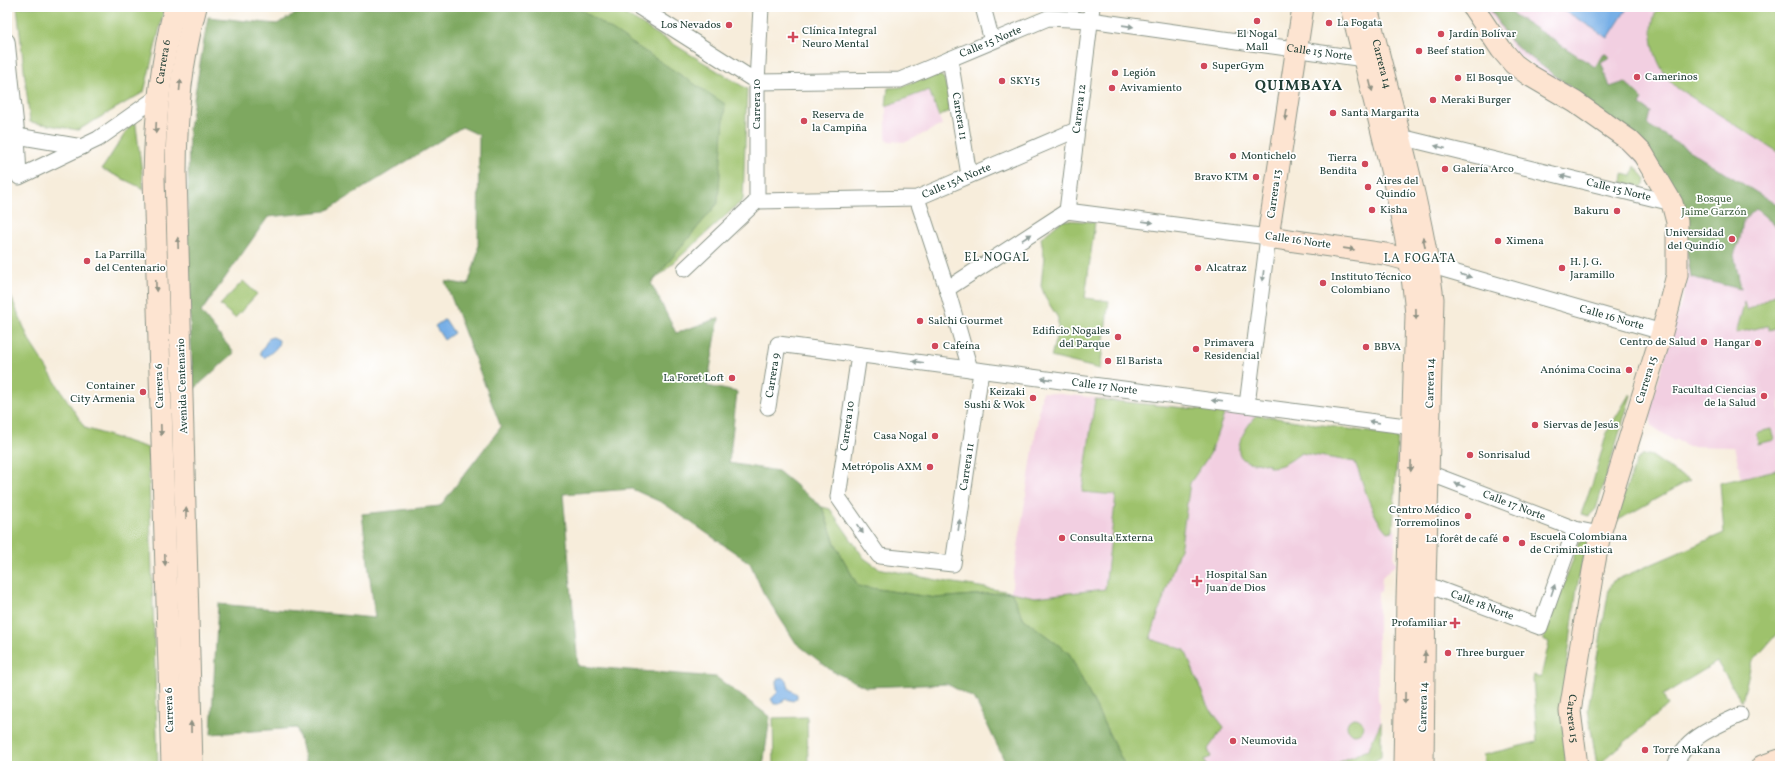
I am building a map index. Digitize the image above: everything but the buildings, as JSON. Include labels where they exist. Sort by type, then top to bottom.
[{"type":"main road","name":"Carrera 6","points":[[172,766],[156,258],[155,134],[159,96],[170,27],[175,7]]},
{"type":"main road","name":"Avenida Centenario","points":[[192,766],[176,127],[181,78],[190,27],[196,7]]},
{"type":"main road","name":"Carrera 13","points":[[1268,237],[1302,7]]},
{"type":"main road","name":"Carrera 14","points":[[1351,7],[1385,140],[1420,263],[1433,299],[1407,598],[1404,766]]},
{"type":"main road","name":"Carrera 14","points":[[1367,7],[1401,137],[1420,263]]},
{"type":"main road","name":"Carrera 15","points":[[1473,7],[1501,49],[1514,64],[1529,75],[1575,102],[1629,140],[1644,154],[1672,203],[1677,222],[1677,275],[1662,332],[1600,534],[1570,711],[1578,766]]},
{"type":"main road","name":"Calle 16 Norte","points":[[1268,237],[1385,254],[1420,263]]},
{"type":"main road","name":"Carrera 14","points":[[1421,428],[1429,473],[1425,584],[1423,766]]},
{"type":"main road","points":[[1762,766],[1780,760]]},
{"type":"street","points":[[639,7],[757,82]]},
{"type":"street","name":"Carrera 10","points":[[757,200],[757,82],[760,7]]},
{"type":"street","points":[[983,7],[992,41]]},
{"type":"street","name":"Calle 15 Norte","points":[[757,82],[900,80],[1048,18],[1091,14],[1364,59]]},
{"type":"street","name":"Carrera 12","points":[[1067,211],[1091,14]]},
{"type":"street","points":[[7,41],[17,136],[19,177],[98,139],[159,96]]},
{"type":"street","name":"Carrera 11","points":[[950,59],[969,175]]},
{"type":"street","name":"Calle 15A Norte","points":[[757,200],[917,198],[1076,130]]},
{"type":"street","points":[[17,136],[82,147]]},
{"type":"street","name":"Calle 15 Norte","points":[[1401,137],[1672,203]]},
{"type":"street","name":"Carrera 11","points":[[917,198],[975,370],[953,564]]},
{"type":"street","points":[[685,269],[757,200]]},
{"type":"street","points":[[947,289],[1067,211]]},
{"type":"street","name":"Calle 16 Norte","points":[[1067,211],[1268,237]]},
{"type":"street","name":"Carrera 13","points":[[1247,405],[1268,237]]},
{"type":"street","name":"Calle 16 Norte","points":[[1420,263],[1662,332]]},
{"type":"street","name":"Calle 17 Norte","points":[[778,344],[1421,428]]},
{"type":"street","name":"Carrera 9","points":[[768,407],[778,344]]},
{"type":"street","name":"Carrera 10","points":[[859,355],[838,497],[879,556],[953,564]]},
{"type":"street","name":"Calle 17 Norte","points":[[1429,473],[1575,529],[1600,534]]},
{"type":"street","name":"Calle 18 Norte","points":[[1425,584],[1540,627],[1575,529]]},
{"type":"street","points":[[1675,766],[1676,761],[1691,742],[1714,727],[1740,715]]},
{"type":"shaded area","name":"Universidad del Quindío","points":[[1484,7],[1780,7],[1780,469],[1742,478],[1734,447],[1686,446],[1677,439],[1674,441],[1652,426],[1649,412],[1687,282],[1687,259],[1675,198],[1540,70],[1517,54]]},
{"type":"shaded area","points":[[929,90],[942,125],[906,142],[886,141],[886,106]]},
{"type":"shaded area","name":"Hospital San Juan de Dios","points":[[1042,392],[1257,415],[1375,433],[1398,434],[1393,530],[1396,531],[1394,559],[1397,563],[1382,577],[1381,591],[1378,593],[1378,697],[1381,722],[1381,757],[1366,766],[1125,766],[1069,653],[1024,619],[1011,592]]},
{"type":"green space","points":[[17,7],[165,7],[144,92],[78,130],[30,122]]},
{"type":"green space","points":[[301,7],[577,7],[725,104],[718,203],[651,283],[676,333],[719,318],[707,386],[737,392],[729,463],[778,471],[822,507],[836,546],[858,586],[936,598],[1011,592],[1024,619],[1069,653],[1125,766],[1007,766],[975,699],[947,684],[866,687],[832,671],[796,643],[763,592],[750,563],[663,503],[632,489],[563,494],[578,666],[716,677],[770,717],[763,766],[306,766],[297,728],[211,734],[218,604],[375,618],[362,514],[440,506],[501,427],[445,281],[468,285],[478,252],[479,135],[462,127],[326,211],[268,217],[201,312],[234,353],[193,390],[187,244],[189,129],[208,17],[277,24],[299,12]]},
{"type":"green space","points":[[577,7],[613,7],[747,89],[743,200],[651,283],[718,203]]},
{"type":"green space","name":"Bosque Jaime Garzón","points":[[1489,7],[1502,7],[1595,67],[1604,53],[1610,57],[1601,62],[1610,87],[1625,82],[1643,99],[1640,105],[1651,112],[1648,125],[1780,207],[1780,224],[1777,227],[1756,209],[1743,221],[1740,239],[1734,255],[1741,289],[1691,277],[1680,209],[1583,97],[1521,50],[1509,39]]},
{"type":"green space","points":[[1658,7],[1780,7],[1780,153],[1677,88],[1670,80],[1658,61],[1652,39],[1654,17]]},
{"type":"green space","points":[[935,72],[944,78],[952,109],[939,117],[929,90],[886,106],[888,88],[901,87]]},
{"type":"green space","points":[[135,118],[144,189],[102,169]]},
{"type":"green space","points":[[1635,166],[1646,179],[1645,184],[1642,187],[1622,182],[1623,174],[1632,176]]},
{"type":"green space","points":[[1063,220],[1095,222],[1085,298],[1109,301],[1100,369],[1051,357],[1058,329],[1058,318],[1046,299],[1041,286],[1044,256],[1041,238]]},
{"type":"green space","points":[[243,281],[257,294],[235,318],[220,305]]},
{"type":"green space","points":[[7,287],[30,342],[85,428],[148,448],[158,766],[7,766]]},
{"type":"green space","points":[[1780,292],[1780,327],[1769,330],[1769,326],[1767,326],[1736,333],[1745,302],[1747,310]]},
{"type":"green space","points":[[1629,395],[1631,395],[1596,509],[1589,516],[1581,514],[1593,482],[1607,432]]},
{"type":"green space","points":[[1095,399],[1225,412],[1210,454],[1190,483],[1181,545],[1150,639],[1185,650],[1207,705],[1224,727],[1208,749],[1211,757],[1204,760],[1207,766],[1125,766],[1069,653],[1024,619],[1011,592],[1035,597],[1105,589],[1116,495],[1082,492]]},
{"type":"green space","points":[[1257,415],[1375,433],[1398,434],[1393,531],[1387,532],[1376,517],[1355,462],[1301,453],[1282,465],[1269,467],[1269,464],[1249,462],[1241,457],[1239,445],[1241,438]]},
{"type":"green space","points":[[1771,429],[1774,440],[1758,444],[1756,434],[1758,432]]},
{"type":"green space","points":[[1648,455],[1690,480],[1613,523],[1637,460],[1642,456]]},
{"type":"green space","points":[[1780,469],[1780,630],[1751,664],[1742,702],[1717,662],[1663,695],[1668,705],[1597,766],[1588,709],[1609,589],[1613,581],[1724,533],[1720,483]]},
{"type":"green space","points":[[822,507],[830,509],[864,558],[878,568],[942,581],[1011,592],[936,598],[858,586],[836,546]]},
{"type":"green space","points":[[1585,540],[1591,540],[1582,564],[1577,588],[1561,710],[1568,766],[1485,766],[1483,755],[1537,742],[1533,675],[1541,677],[1549,642],[1543,639],[1579,543]]},
{"type":"green space","points":[[807,717],[808,766],[774,766],[773,718]]},
{"type":"green space","points":[[1355,718],[1361,720],[1363,726],[1361,732],[1355,734],[1349,732],[1347,726],[1349,720]]},
{"type":"green space","points":[[1381,722],[1381,757],[1366,766],[1329,766],[1368,750]]},
{"type":"water","points":[[1559,7],[1628,7],[1608,38]]},
{"type":"water","points":[[445,319],[454,333],[444,340],[435,326]]},
{"type":"water","points":[[273,337],[279,340],[278,346],[264,358],[260,353],[269,338]]},
{"type":"water","points":[[782,677],[787,680],[789,689],[797,694],[797,698],[793,701],[786,699],[779,704],[774,704],[771,699],[778,692],[776,683],[778,679]]},
{"type":"place","name":"El Nogal Mall","points":[[1257,21]]},
{"type":"place","name":"La Fogata","points":[[1329,23]]},
{"type":"place","name":"Los Nevados","points":[[729,25]]},
{"type":"place","name":"Jardín Bolívar","points":[[1441,34]]},
{"type":"place","name":"Clínica Integral Neuro Mental","points":[[793,37]]},
{"type":"place","name":"Beef station","points":[[1419,51]]},
{"type":"place","name":"SuperGym","points":[[1204,66]]},
{"type":"place","name":"Legión","points":[[1115,73]]},
{"type":"place","name":"Camerinos","points":[[1637,77]]},
{"type":"place","name":"El Bosque","points":[[1458,78]]},
{"type":"place","name":"SKY15","points":[[1002,81]]},
{"type":"place","name":"Avivamiento","points":[[1112,88]]},
{"type":"place","name":"Meraki Burger","points":[[1433,100]]},
{"type":"place","name":"Santa Margarita","points":[[1333,113]]},
{"type":"place","name":"Reserva de la Campiña","points":[[804,121]]},
{"type":"place","name":"Montichelo","points":[[1233,156]]},
{"type":"place","name":"Tierra Bendita","points":[[1365,164]]},
{"type":"place","name":"Galería Arco","points":[[1445,169]]},
{"type":"place","name":"Bravo KTM","points":[[1256,177]]},
{"type":"place","name":"Aires del Quindío","points":[[1368,187]]},
{"type":"place","name":"Kisha","points":[[1372,210]]},
{"type":"place","name":"Bakuru","points":[[1617,211]]},
{"type":"place","name":"Universidad del Quindío","points":[[1732,239]]},
{"type":"place","name":"Ximena","points":[[1498,241]]},
{"type":"place","name":"La Parrilla del Centenario","points":[[87,261]]},
{"type":"place","name":"Alcatraz","points":[[1198,268]]},
{"type":"place","name":"H. J. G. Jaramillo","points":[[1562,268]]},
{"type":"place","name":"Instituto Técnico Colombiano","points":[[1323,283]]},
{"type":"place","name":"Salchi Gourmet","points":[[920,321]]},
{"type":"place","name":"Edificio Nogales del Parque","points":[[1118,337]]},
{"type":"place","name":"Centro de Salud","points":[[1704,342]]},
{"type":"place","name":"Hangar","points":[[1758,343]]},
{"type":"place","name":"Cafeína","points":[[935,346]]},
{"type":"place","name":"BBVA","points":[[1366,347]]},
{"type":"place","name":"Primavera Residencial","points":[[1196,349]]},
{"type":"place","name":"El Barista","points":[[1108,361]]},
{"type":"place","name":"Anónima Cocina","points":[[1629,370]]},
{"type":"place","name":"La Foret Loft","points":[[732,378]]},
{"type":"place","name":"Container City Armenia","points":[[143,392]]},
{"type":"place","name":"Facultad Ciencias de la Salud","points":[[1764,396]]},
{"type":"place","name":"Keizaki Sushi & Wok","points":[[1033,398]]},
{"type":"place","name":"Siervas de Jesús","points":[[1535,425]]},
{"type":"place","name":"Casa Nogal","points":[[935,436]]},
{"type":"place","name":"Sonrisalud","points":[[1470,455]]},
{"type":"place","name":"Metrópolis AXM","points":[[930,467]]},
{"type":"place","name":"Centro Médico Torremolinos","points":[[1468,516]]},
{"type":"place","name":"Consulta Externa","points":[[1062,538]]},
{"type":"place","name":"La forêt de café","points":[[1506,539]]},
{"type":"place","name":"Escuela Colombiana de Criminalistica","points":[[1522,543]]},
{"type":"place","name":"Hospital San Juan de Dios","points":[[1197,581]]},
{"type":"place","name":"Profamiliar","points":[[1455,623]]},
{"type":"place","name":"Three burguer","points":[[1448,653]]},
{"type":"place","name":"Neumovida","points":[[1233,741]]},
{"type":"place","name":"Torre Makana","points":[[1645,750]]},
{"type":"district","name":"QUIMBAYA","points":[[1299,86]]},
{"type":"district","name":"EL NOGAL","points":[[997,258]]},
{"type":"district","name":"LA FOGATA","points":[[1420,259]]}]
